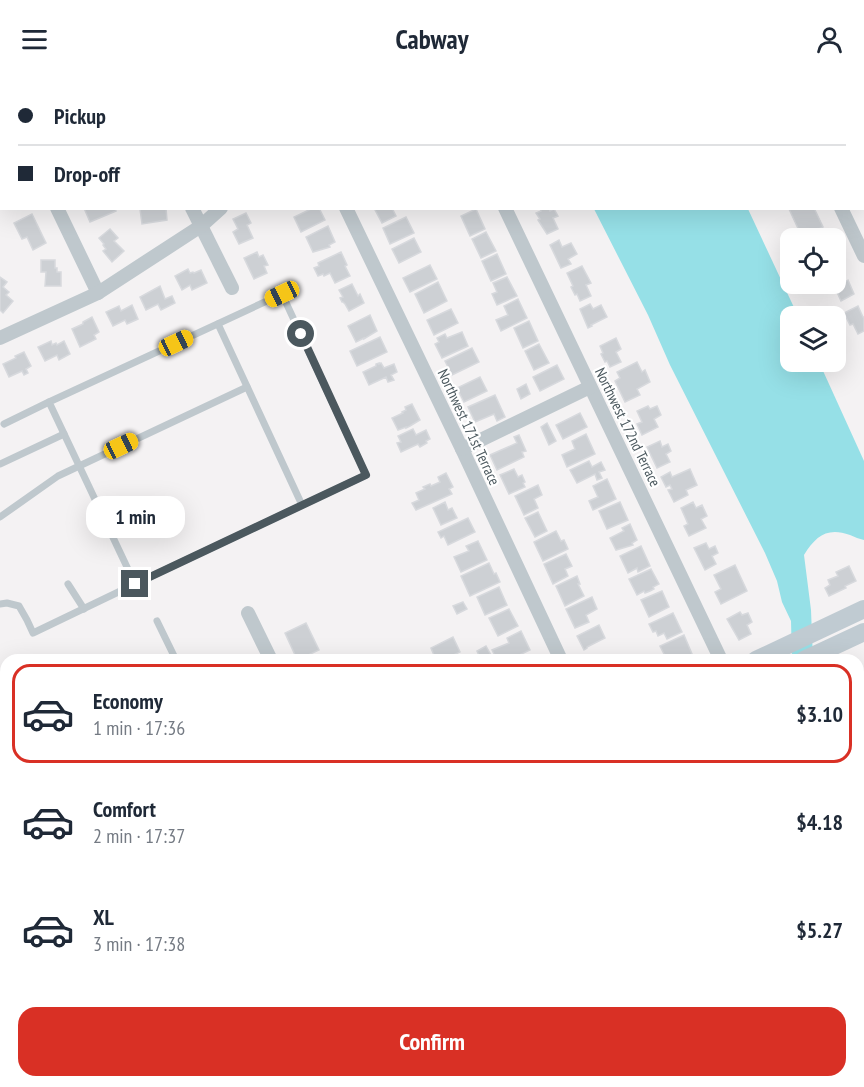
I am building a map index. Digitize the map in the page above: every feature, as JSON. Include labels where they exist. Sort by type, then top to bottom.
[{"type":"main road","points":[[769,654],[864,609]]},
{"type":"main road","points":[[817,654],[864,632]]},
{"type":"street","points":[[58,210],[98,293]]},
{"type":"street","points":[[193,210],[232,288]]},
{"type":"street","points":[[0,338],[98,293],[201,226],[219,210]]},
{"type":"street","name":"Northwest 171st Terrace","points":[[347,210],[558,654]]},
{"type":"street","name":"Northwest 172nd Terrace","points":[[506,210],[718,654]]},
{"type":"street","points":[[842,210],[864,256]]},
{"type":"street","points":[[462,449],[590,387]]},
{"type":"street","points":[[248,613],[268,654]]},
{"type":"lane","points":[[0,604],[19,606],[33,633],[366,475],[282,294],[4,424]]},
{"type":"lane","points":[[218,324],[302,505]]},
{"type":"lane","points":[[0,517],[58,476],[247,387]]},
{"type":"lane","points":[[49,402],[135,584]]},
{"type":"lane","points":[[0,464],[64,434]]},
{"type":"lane","points":[[68,584],[84,609]]},
{"type":"lane","points":[[157,621],[173,654]]},
{"type":"water","points":[[595,210],[748,210],[780,277],[780,294],[788,294],[793,306],[780,306],[780,372],[824,372],[864,461],[864,540],[842,533],[829,533],[818,538],[804,555],[811,610],[813,654],[792,654],[791,621],[782,602],[777,581],[670,365],[648,315]]},
{"type":"building","points":[[85,210],[116,210],[116,211],[90,222]]},
{"type":"building","points":[[140,210],[166,210],[167,220],[142,224]]},
{"type":"building","points":[[309,210],[320,210],[325,220],[301,232],[294,217]]},
{"type":"building","points":[[375,210],[393,210],[396,216],[382,223]]},
{"type":"building","points":[[476,210],[485,229],[470,236],[461,216]]},
{"type":"building","points":[[555,210],[558,216],[553,218],[558,229],[547,234],[536,213]]},
{"type":"building","points":[[789,210],[815,210],[823,227],[798,228]]},
{"type":"building","points":[[246,213],[251,223],[247,225],[253,238],[239,244],[233,232],[238,229],[233,219]]},
{"type":"building","points":[[32,214],[46,243],[33,250],[27,237],[22,239],[14,223]]},
{"type":"building","points":[[406,217],[414,233],[390,244],[383,228]]},
{"type":"building","points":[[328,226],[335,242],[329,245],[330,247],[313,252],[306,237]]},
{"type":"building","points":[[110,229],[118,238],[114,241],[124,251],[112,262],[103,251],[106,249],[99,238]]},
{"type":"building","points":[[486,232],[496,251],[481,258],[472,239]]},
{"type":"building","points":[[414,238],[421,252],[399,263],[392,249]]},
{"type":"building","points":[[559,240],[562,247],[571,243],[577,254],[568,259],[571,264],[561,268],[550,245]]},
{"type":"building","points":[[257,252],[259,257],[263,255],[268,265],[264,266],[267,273],[254,279],[244,258]]},
{"type":"building","points":[[341,252],[350,276],[335,283],[330,273],[318,276],[314,268],[319,266],[318,263]]},
{"type":"building","points":[[497,254],[506,274],[491,281],[482,261]]},
{"type":"building","points":[[41,260],[55,260],[57,272],[61,272],[61,286],[45,286],[46,272],[41,272]]},
{"type":"building","points":[[430,265],[437,279],[410,292],[403,278]]},
{"type":"building","points":[[582,266],[591,283],[586,285],[591,296],[580,301],[571,287],[573,286],[567,273]]},
{"type":"building","points":[[188,269],[190,273],[201,270],[207,283],[192,290],[190,285],[182,290],[175,276]]},
{"type":"building","points":[[0,277],[7,282],[3,287],[9,292],[6,295],[13,301],[3,313],[0,310]]},
{"type":"building","points":[[507,277],[517,296],[497,305],[492,294],[497,292],[493,283]]},
{"type":"building","points":[[848,280],[854,294],[841,301],[838,294],[846,294]]},
{"type":"building","points":[[438,282],[447,301],[424,313],[415,294]]},
{"type":"building","points":[[352,284],[364,303],[349,311],[340,298],[343,297],[339,290]]},
{"type":"building","points":[[160,286],[165,299],[172,296],[175,303],[161,310],[158,304],[146,310],[140,297]]},
{"type":"building","points":[[518,299],[527,318],[501,331],[496,320],[508,315],[504,306]]},
{"type":"building","points":[[590,304],[593,309],[601,305],[607,317],[588,328],[580,309]]},
{"type":"building","points":[[132,305],[138,319],[127,324],[125,320],[113,326],[106,312],[119,306],[121,311]]},
{"type":"building","points":[[858,306],[864,317],[864,331],[858,334],[853,324],[850,325],[846,312]]},
{"type":"building","points":[[451,309],[458,323],[434,335],[427,320]]},
{"type":"building","points":[[370,315],[377,331],[356,342],[348,326]]},
{"type":"building","points":[[92,317],[99,332],[94,335],[96,339],[80,347],[72,329]]},
{"type":"building","points":[[529,321],[538,341],[523,348],[514,328]]},
{"type":"building","points":[[462,332],[468,346],[442,358],[435,344],[439,342],[437,338],[445,334],[447,338]]},
{"type":"building","points":[[380,337],[387,352],[357,366],[350,351]]},
{"type":"building","points":[[616,338],[621,349],[616,352],[621,362],[610,367],[601,354],[603,353],[600,346]]},
{"type":"building","points":[[51,341],[52,345],[56,343],[57,345],[64,341],[70,354],[59,360],[57,355],[45,361],[38,347]]},
{"type":"building","points":[[539,344],[549,363],[534,370],[525,351]]},
{"type":"building","points":[[472,348],[479,362],[452,375],[445,361]]},
{"type":"building","points":[[24,352],[31,366],[26,369],[28,373],[24,375],[22,371],[9,377],[3,364]]},
{"type":"building","points":[[637,362],[642,372],[645,370],[650,382],[637,389],[640,395],[625,402],[615,381],[620,378],[617,372]]},
{"type":"building","points":[[379,363],[384,368],[394,364],[397,372],[391,375],[394,380],[388,382],[386,377],[369,385],[363,372]]},
{"type":"building","points":[[557,365],[564,379],[540,391],[533,377]]},
{"type":"building","points":[[480,377],[487,391],[464,402],[457,388]]},
{"type":"building","points":[[526,384],[530,394],[521,399],[517,389]]},
{"type":"building","points":[[495,395],[505,417],[497,421],[494,414],[475,422],[468,407]]},
{"type":"building","points":[[412,404],[420,420],[398,430],[392,418],[403,413],[406,410],[405,407]]},
{"type":"building","points":[[648,406],[650,409],[657,406],[661,415],[654,419],[658,427],[642,435],[637,424],[642,422],[637,411]]},
{"type":"building","points":[[580,413],[587,427],[563,439],[556,425]]},
{"type":"building","points":[[547,423],[556,441],[549,445],[541,427]]},
{"type":"building","points":[[413,429],[416,435],[426,430],[430,439],[420,447],[418,444],[401,452],[397,443],[401,442],[398,436]]},
{"type":"building","points":[[586,434],[595,454],[567,467],[562,455],[575,449],[572,441]]},
{"type":"building","points":[[519,435],[526,451],[522,452],[524,457],[497,470],[490,455],[517,443],[514,437]]},
{"type":"building","points":[[660,441],[662,447],[668,444],[671,451],[666,454],[670,462],[657,468],[647,447]]},
{"type":"building","points":[[589,461],[592,467],[601,462],[605,470],[599,472],[602,478],[597,480],[595,474],[577,483],[570,470]]},
{"type":"building","points":[[514,469],[518,477],[522,475],[525,487],[509,494],[500,475]]},
{"type":"building","points":[[690,469],[697,485],[686,490],[688,495],[674,502],[668,490],[672,489],[670,485],[666,487],[661,477],[670,472],[672,477]]},
{"type":"building","points":[[446,473],[453,487],[449,489],[452,494],[416,510],[412,503],[419,500],[416,493],[425,489],[423,487],[440,482],[438,477]]},
{"type":"building","points":[[607,479],[616,499],[593,510],[589,501],[598,497],[593,486]]},
{"type":"building","points":[[538,485],[542,495],[534,499],[538,508],[524,515],[515,496]]},
{"type":"building","points":[[445,502],[448,510],[452,508],[457,518],[441,525],[433,508]]},
{"type":"building","points":[[620,502],[628,520],[607,529],[599,511]]},
{"type":"building","points":[[693,502],[696,508],[702,505],[707,516],[701,519],[706,528],[689,536],[684,526],[688,524],[681,508]]},
{"type":"building","points":[[538,512],[547,531],[535,537],[525,518]]},
{"type":"building","points":[[468,518],[475,532],[448,545],[444,536],[441,538],[438,532]]},
{"type":"building","points":[[630,524],[637,540],[632,543],[633,545],[616,550],[610,538],[624,531],[622,528]]},
{"type":"building","points":[[556,531],[568,549],[543,561],[534,542]]},
{"type":"building","points":[[478,541],[487,560],[461,572],[454,557],[469,551],[466,546]]},
{"type":"building","points":[[706,543],[709,549],[715,546],[718,553],[712,556],[716,564],[705,570],[694,548]]},
{"type":"building","points":[[641,546],[650,566],[638,572],[637,568],[628,573],[620,556]]},
{"type":"building","points":[[566,554],[572,566],[565,569],[568,576],[553,584],[544,564]]},
{"type":"building","points":[[489,563],[500,582],[470,596],[461,576]]},
{"type":"building","points":[[735,565],[747,591],[721,604],[715,592],[721,589],[714,575]]},
{"type":"building","points":[[849,566],[856,581],[829,596],[825,588],[830,585],[828,580],[838,576],[836,572]]},
{"type":"building","points":[[651,569],[659,584],[653,587],[654,589],[637,595],[629,579]]},
{"type":"building","points":[[577,576],[584,596],[565,606],[556,586]]},
{"type":"building","points":[[499,587],[507,605],[485,615],[477,597]]},
{"type":"building","points":[[662,591],[669,607],[649,617],[641,600]]},
{"type":"building","points":[[592,597],[597,609],[586,615],[589,622],[575,628],[566,609]]},
{"type":"building","points":[[463,602],[467,609],[457,614],[453,606]]},
{"type":"building","points":[[509,609],[518,626],[498,636],[489,618]]},
{"type":"building","points":[[740,612],[742,615],[748,613],[752,622],[747,625],[751,634],[739,640],[727,619]]},
{"type":"building","points":[[673,613],[682,632],[667,639],[664,633],[658,636],[656,631],[653,632],[649,624]]},
{"type":"building","points":[[306,623],[319,650],[310,654],[295,654],[285,633]]},
{"type":"building","points":[[599,625],[605,638],[584,650],[577,636]]},
{"type":"building","points":[[521,631],[530,650],[522,654],[494,654],[492,650],[509,643],[507,638]]},
{"type":"building","points":[[684,635],[692,654],[664,654],[660,646]]},
{"type":"building","points":[[453,637],[460,652],[434,654],[431,648]]},
{"type":"building","points":[[486,646],[490,654],[478,654],[477,651]]},
{"type":"route","points":[[135,584],[366,475],[301,334]]}]
